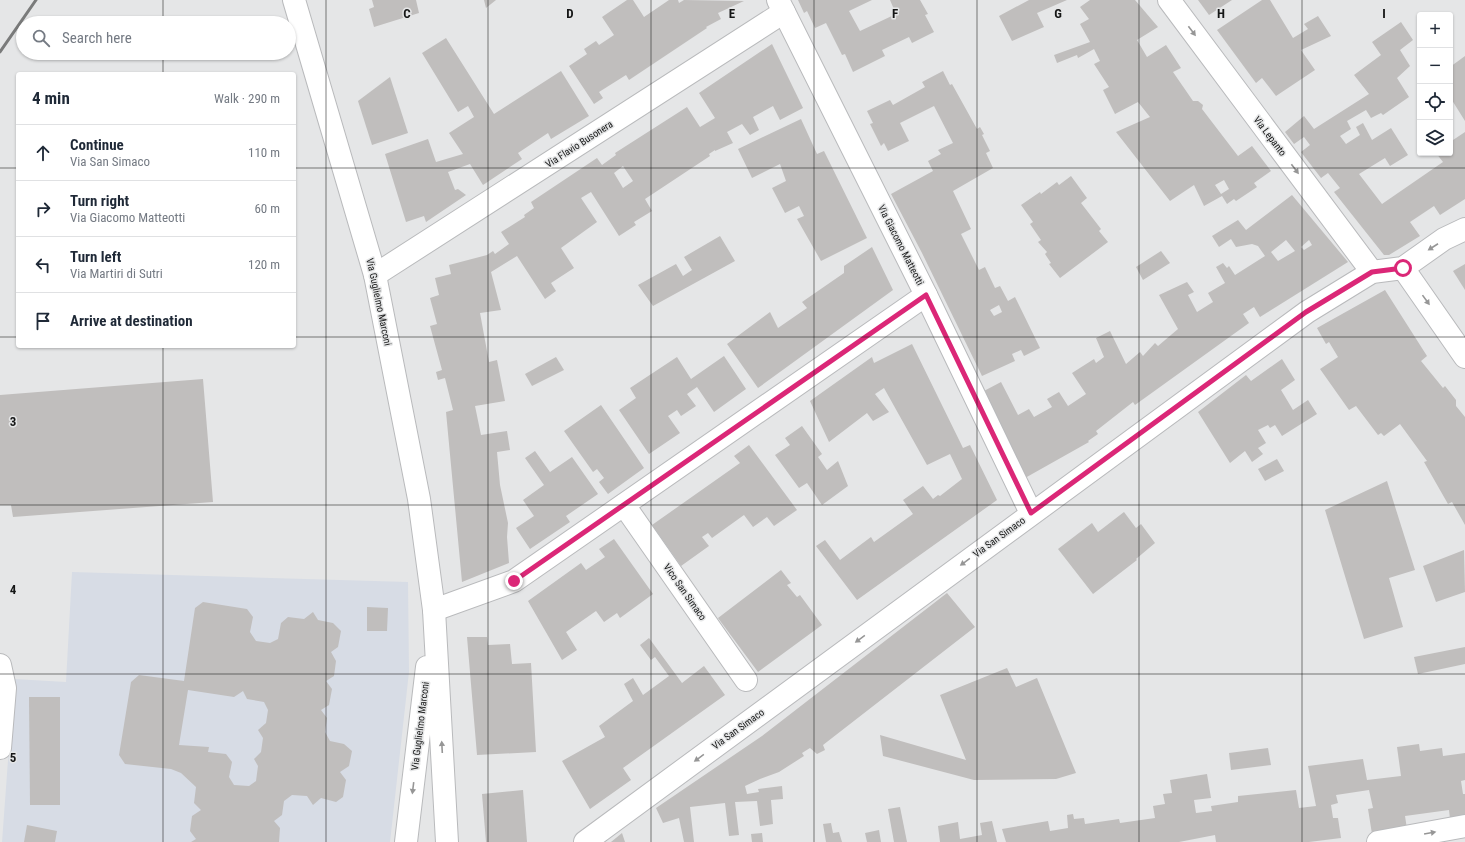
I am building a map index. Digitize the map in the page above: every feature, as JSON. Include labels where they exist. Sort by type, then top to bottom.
[{"type":"street","name":"Via Guglielmo Marconi","points":[[294,0],[375,275],[419,499],[434,610],[447,842]]},
{"type":"street","name":"Via Lepanto","points":[[1169,0],[1372,272]]},
{"type":"street","name":"Via Flavio Busonera","points":[[375,275],[781,6]]},
{"type":"street","name":"Via Giacomo Matteotti","points":[[781,6],[926,295],[1031,513]]},
{"type":"street","name":"Via San Simaco","points":[[585,842],[1306,312],[1372,272],[1403,268],[1430,248],[1465,229]]},
{"type":"street","points":[[1403,268],[1465,357]]},
{"type":"street","points":[[434,610],[514,581],[926,295]]},
{"type":"street","name":"Vico San Simaco","points":[[624,505],[746,680]]},
{"type":"street","name":"Via Guglielmo Marconi","points":[[406,842],[434,610]]},
{"type":"street","points":[[0,665],[5,688],[0,748]]},
{"type":"street","points":[[1378,842],[1465,826]]},
{"type":"shaded area","points":[[72,572],[408,582],[409,672],[390,842],[2,842],[14,679],[66,682]]},
{"type":"building","points":[[372,0],[416,0],[419,13],[374,27],[369,9],[374,7]]},
{"type":"building","points":[[484,0],[496,0],[486,8]]},
{"type":"building","points":[[627,0],[633,0],[644,17],[669,0],[678,0],[679,3],[684,0],[744,1],[718,13],[721,19],[706,27],[707,28],[629,80],[626,75],[599,92],[603,98],[594,104],[569,66],[587,54],[584,49],[596,41],[599,45],[614,35],[602,17]]},
{"type":"building","points":[[798,0],[872,0],[849,11],[860,31],[896,14],[890,0],[920,0],[928,14],[925,15],[934,32],[912,43],[909,37],[882,50],[885,56],[853,72],[845,54],[842,55],[826,23],[815,28],[807,11],[804,13]]},
{"type":"building","points":[[1029,0],[1067,0],[1037,13],[1044,27],[1012,41],[999,16]]},
{"type":"building","points":[[1090,0],[1135,0],[1158,27],[1137,40],[1147,57],[1166,45],[1181,68],[1173,72],[1193,101],[1198,101],[1203,105],[1202,109],[1238,156],[1252,146],[1271,171],[1254,183],[1257,187],[1236,201],[1234,199],[1227,204],[1222,196],[1204,206],[1194,185],[1170,201],[1116,132],[1150,117],[1138,102],[1115,114],[1103,90],[1109,87],[1094,64],[1100,61],[1094,49],[1078,58],[1077,55],[1057,63],[1054,55],[1090,42],[1080,24],[1089,19],[1080,7]],"holes":[[[1224,180],[1229,189],[1221,194],[1215,185]]]},
{"type":"building","points":[[1198,0],[1232,0],[1209,15]]},
{"type":"building","points":[[1262,0],[1270,0],[1293,38],[1308,29],[1304,24],[1318,16],[1331,36],[1301,50],[1315,70],[1276,96],[1262,78],[1256,83],[1217,30]]},
{"type":"building","points":[[1401,22],[1413,40],[1400,50],[1410,66],[1397,78],[1409,97],[1383,115],[1381,113],[1371,118],[1366,110],[1347,121],[1351,129],[1340,136],[1346,144],[1360,135],[1356,127],[1363,123],[1372,140],[1391,128],[1408,155],[1390,166],[1385,158],[1359,174],[1382,204],[1443,162],[1438,156],[1453,156],[1453,140],[1465,132],[1465,199],[1440,215],[1434,206],[1410,222],[1420,236],[1389,255],[1384,255],[1334,192],[1340,188],[1328,173],[1321,178],[1301,152],[1310,145],[1304,137],[1294,144],[1285,132],[1304,116],[1314,129],[1369,94],[1354,75],[1381,55],[1372,42]]},
{"type":"building","points":[[446,38],[494,114],[561,71],[589,116],[551,139],[548,133],[518,153],[522,159],[483,185],[470,164],[448,172],[455,190],[458,189],[466,195],[426,222],[424,216],[406,222],[385,154],[428,139],[436,162],[463,154],[449,133],[474,117],[468,106],[458,112],[422,53]]},
{"type":"building","points":[[772,44],[803,108],[780,120],[773,106],[753,117],[759,130],[750,135],[742,124],[727,132],[733,143],[715,150],[709,154],[710,156],[645,199],[652,211],[634,222],[636,225],[619,236],[591,192],[581,198],[597,222],[561,248],[574,268],[551,283],[556,291],[545,299],[517,256],[491,272],[501,310],[480,313],[489,362],[497,360],[505,401],[475,406],[481,435],[507,431],[510,450],[497,452],[500,485],[508,523],[507,537],[509,563],[462,582],[446,412],[453,410],[445,378],[438,380],[436,372],[442,370],[430,326],[437,324],[430,298],[439,295],[435,278],[451,274],[449,265],[487,255],[493,251],[495,254],[509,244],[501,232],[525,217],[524,215],[534,208],[531,202],[597,158],[602,165],[616,155],[615,153],[687,107],[700,127],[715,118],[699,93]],"holes":[[[623,166],[633,181],[623,188],[614,173]]]},
{"type":"building","points":[[1465,56],[1465,121],[1453,102],[1453,65]]},
{"type":"building","points":[[943,71],[977,129],[980,127],[984,134],[982,135],[990,151],[986,153],[993,168],[953,191],[971,229],[961,234],[979,270],[985,267],[995,288],[1000,286],[1008,301],[1015,297],[1040,348],[1024,356],[1021,350],[1012,354],[1015,361],[982,376],[922,253],[891,194],[933,171],[928,161],[941,154],[938,150],[953,143],[934,106],[900,123],[909,141],[888,151],[884,143],[881,146],[870,124],[873,123],[867,111],[890,100],[893,105],[925,87],[922,82]],"holes":[[[999,305],[1002,312],[994,316],[990,310]]]},
{"type":"building","points":[[390,77],[408,133],[372,145],[358,101]]},
{"type":"building","points":[[801,119],[817,154],[824,151],[867,238],[821,261],[797,219],[804,216],[799,206],[785,213],[772,188],[786,181],[780,164],[752,178],[738,149]]},
{"type":"building","points":[[1071,176],[1087,198],[1081,203],[1101,229],[1099,231],[1108,242],[1060,278],[1049,264],[1051,263],[1045,254],[1047,252],[1038,242],[1041,240],[1030,224],[1033,222],[1021,205],[1040,192],[1041,194],[1057,182],[1059,185]]},
{"type":"building","points":[[1292,195],[1348,262],[1260,317],[1254,307],[1243,314],[1249,323],[1135,405],[1133,402],[1096,431],[1098,434],[1088,441],[1089,442],[1025,478],[982,392],[1001,382],[1018,415],[1029,409],[1034,417],[1052,407],[1047,399],[1059,392],[1068,406],[1086,394],[1072,373],[1094,359],[1096,363],[1104,357],[1096,338],[1110,331],[1126,364],[1140,352],[1143,356],[1155,343],[1158,346],[1178,329],[1159,295],[1187,282],[1194,292],[1188,295],[1197,312],[1213,302],[1208,293],[1225,283],[1216,267],[1223,263],[1227,268],[1229,266],[1235,275],[1265,256],[1258,246],[1252,244],[1236,247],[1231,239],[1219,247],[1212,236],[1238,220],[1246,230]],"holes":[[[1286,240],[1295,251],[1278,261],[1271,252]],[[1309,240],[1312,245],[1304,250],[1301,247]]]},
{"type":"building","points":[[720,236],[735,261],[653,306],[638,285],[676,264],[683,276],[692,270],[684,257]]},
{"type":"building","points":[[872,247],[893,290],[758,388],[727,344],[770,312],[778,328],[807,308],[802,302],[844,273],[844,266]]},
{"type":"building","points":[[1161,251],[1170,263],[1143,280],[1136,267]]},
{"type":"building","points":[[1465,264],[1465,290],[1453,271]]},
{"type":"building","points":[[1385,290],[1427,356],[1421,361],[1443,388],[1445,386],[1456,400],[1456,406],[1465,417],[1465,525],[1452,502],[1448,504],[1424,462],[1427,461],[1400,424],[1384,436],[1381,433],[1378,435],[1356,406],[1349,410],[1320,369],[1338,357],[1329,342],[1326,344],[1317,328]]},
{"type":"building","points":[[912,344],[963,448],[970,445],[997,500],[857,600],[816,546],[825,540],[840,560],[871,537],[874,542],[913,514],[903,500],[923,486],[933,499],[938,495],[940,496],[962,479],[950,454],[927,465],[884,388],[875,394],[889,412],[873,421],[867,413],[829,442],[810,401],[872,357],[874,363]]},
{"type":"building","points":[[724,356],[746,389],[714,412],[697,387],[687,394],[696,406],[681,416],[677,410],[668,416],[680,433],[649,454],[619,410],[636,398],[630,388],[677,357],[691,379]]},
{"type":"building","points":[[556,357],[564,370],[532,386],[525,374]]},
{"type":"building","points":[[1282,359],[1295,380],[1281,390],[1293,410],[1308,400],[1317,414],[1282,436],[1275,425],[1270,428],[1268,425],[1258,430],[1266,443],[1258,448],[1263,454],[1252,462],[1245,451],[1230,463],[1198,412],[1246,375],[1251,381]]},
{"type":"building","points":[[203,379],[213,502],[13,517],[11,505],[0,505],[0,395]]},
{"type":"building","points":[[601,405],[644,468],[608,494],[599,482],[604,478],[597,469],[593,472],[564,431]]},
{"type":"building","points":[[802,426],[822,454],[818,457],[827,470],[838,461],[848,486],[822,505],[807,483],[799,488],[775,455],[790,445],[785,438]]},
{"type":"building","points":[[749,445],[797,510],[774,526],[767,517],[753,527],[744,515],[712,538],[708,533],[702,537],[709,546],[681,566],[652,525],[740,463],[734,456]]},
{"type":"building","points":[[535,451],[550,472],[572,457],[598,494],[566,516],[570,522],[530,549],[516,528],[534,516],[523,500],[544,485],[525,458]]},
{"type":"building","points":[[1277,459],[1284,471],[1265,481],[1258,469]]},
{"type":"building","points":[[1387,481],[1415,570],[1389,578],[1403,627],[1364,639],[1325,510]]},
{"type":"building","points":[[1124,512],[1136,528],[1141,524],[1155,543],[1136,559],[1137,560],[1093,594],[1058,549],[1092,523],[1098,532]]},
{"type":"building","points":[[614,539],[653,594],[620,618],[617,613],[604,622],[596,611],[566,632],[577,650],[562,660],[528,601],[581,563],[586,570],[605,557],[599,549]]},
{"type":"building","points":[[1464,550],[1465,592],[1436,602],[1423,566]]},
{"type":"building","points":[[781,570],[791,583],[787,585],[797,597],[800,595],[822,625],[758,672],[718,618]]},
{"type":"building","points":[[947,593],[975,627],[823,745],[825,750],[817,754],[810,748],[802,753],[804,756],[779,772],[745,786],[747,794],[759,792],[758,789],[782,786],[783,799],[771,800],[773,824],[760,826],[757,801],[735,802],[739,835],[729,836],[725,803],[690,807],[694,842],[684,842],[679,818],[663,823],[656,808],[762,736]]},
{"type":"building","points":[[203,602],[247,609],[253,617],[250,632],[256,641],[270,643],[278,639],[281,623],[288,617],[304,619],[313,612],[318,620],[333,623],[341,631],[338,647],[331,652],[336,661],[334,676],[326,681],[332,689],[329,705],[321,710],[327,718],[325,732],[330,741],[344,744],[352,751],[349,766],[340,772],[346,780],[343,797],[336,802],[321,798],[313,805],[307,796],[292,795],[284,801],[282,815],[274,821],[280,828],[279,842],[191,842],[196,839],[190,831],[192,816],[201,810],[194,803],[196,787],[181,773],[171,769],[125,764],[119,755],[131,682],[139,675],[184,681],[195,608]],"holes":[[[188,690],[234,697],[243,691],[247,699],[264,702],[268,710],[266,723],[258,730],[263,738],[261,752],[254,759],[258,766],[256,781],[249,786],[234,785],[229,777],[232,762],[226,754],[208,752],[209,747],[179,745]]]},
{"type":"building","points":[[367,607],[388,608],[387,631],[367,631]]},
{"type":"building","points":[[467,637],[487,637],[488,645],[510,644],[512,664],[531,663],[536,752],[477,755]]},
{"type":"building","points":[[649,638],[682,683],[704,666],[725,695],[623,768],[631,780],[590,809],[562,761],[605,737],[599,726],[633,701],[624,684],[633,678],[643,695],[669,676],[655,657],[651,660],[640,645]]},
{"type":"building","points":[[1465,647],[1465,664],[1418,674],[1414,657]]},
{"type":"building","points":[[1007,668],[1016,687],[1037,678],[1076,773],[1056,779],[974,780],[883,756],[880,735],[966,760],[940,695]]},
{"type":"building","points":[[29,697],[60,697],[60,805],[30,805]]},
{"type":"building","points":[[1419,744],[1420,751],[1442,748],[1443,756],[1465,753],[1465,780],[1461,781],[1463,794],[1465,794],[1465,817],[1450,819],[1449,810],[1405,816],[1407,829],[1372,834],[1368,809],[1373,808],[1369,790],[1336,795],[1338,803],[1331,805],[1333,818],[1338,818],[1341,838],[1309,842],[1216,842],[1215,835],[1179,842],[1006,842],[1002,829],[1048,821],[1050,831],[1068,828],[1067,815],[1073,814],[1074,819],[1084,818],[1085,824],[1119,819],[1120,823],[1155,818],[1153,806],[1165,804],[1163,794],[1172,793],[1170,780],[1207,774],[1211,798],[1194,800],[1196,813],[1212,811],[1211,806],[1238,802],[1238,796],[1296,790],[1299,808],[1316,806],[1308,766],[1363,759],[1367,780],[1401,776],[1397,747]]},
{"type":"building","points":[[1268,748],[1271,765],[1231,770],[1229,753]]},
{"type":"building","points":[[523,790],[527,842],[486,842],[482,794]]},
{"type":"building","points":[[900,807],[907,842],[894,842],[888,809]]},
{"type":"building","points":[[992,821],[997,842],[940,842],[938,826],[958,822],[960,839],[982,835],[980,823]]},
{"type":"building","points":[[831,823],[833,833],[839,832],[842,842],[826,842],[823,824]]},
{"type":"building","points":[[27,825],[57,831],[55,842],[24,842]]},
{"type":"building","points":[[879,830],[881,842],[867,842],[865,833]]},
{"type":"building","points":[[622,833],[625,842],[611,842]]},
{"type":"building","points":[[762,833],[763,842],[752,842],[751,834]]},
{"type":"railway","points":[[25,16],[36,0]]},
{"type":"railway","points":[[0,52],[16,29]]},
{"type":"route","points":[[514,581],[926,295],[1031,513],[1219,374],[1306,312],[1372,272],[1403,268]]}]
